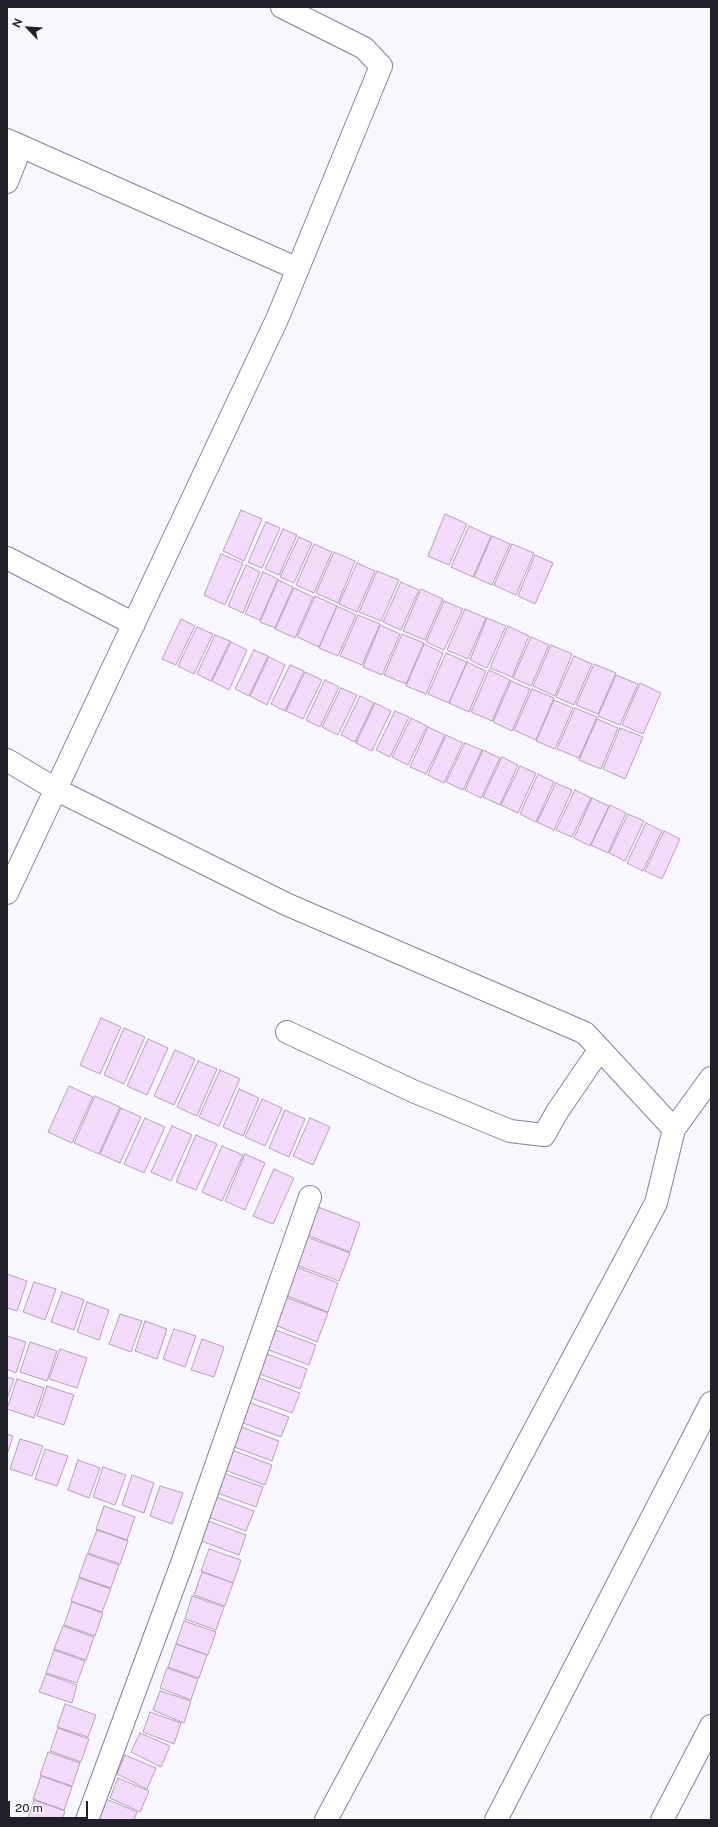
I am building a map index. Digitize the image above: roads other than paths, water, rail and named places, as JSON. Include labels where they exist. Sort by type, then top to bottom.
[{"type":"street","points":[[7,893],[57,790],[278,317],[381,66],[364,48],[282,7]]},
{"type":"street","points":[[7,182],[14,143],[298,269]]},
{"type":"street","points":[[7,558],[134,624]]},
{"type":"street","points":[[7,760],[57,790],[286,904],[585,1033],[674,1129]]},
{"type":"street","points":[[287,1032],[413,1091],[510,1131],[544,1135],[557,1112],[600,1049]]},
{"type":"street","points":[[326,1820],[656,1203],[674,1129],[711,1078]]},
{"type":"street","points":[[87,1820],[181,1566],[310,1197]]},
{"type":"street","points":[[496,1820],[711,1403]]},
{"type":"street","points":[[662,1820],[711,1726]]}]
